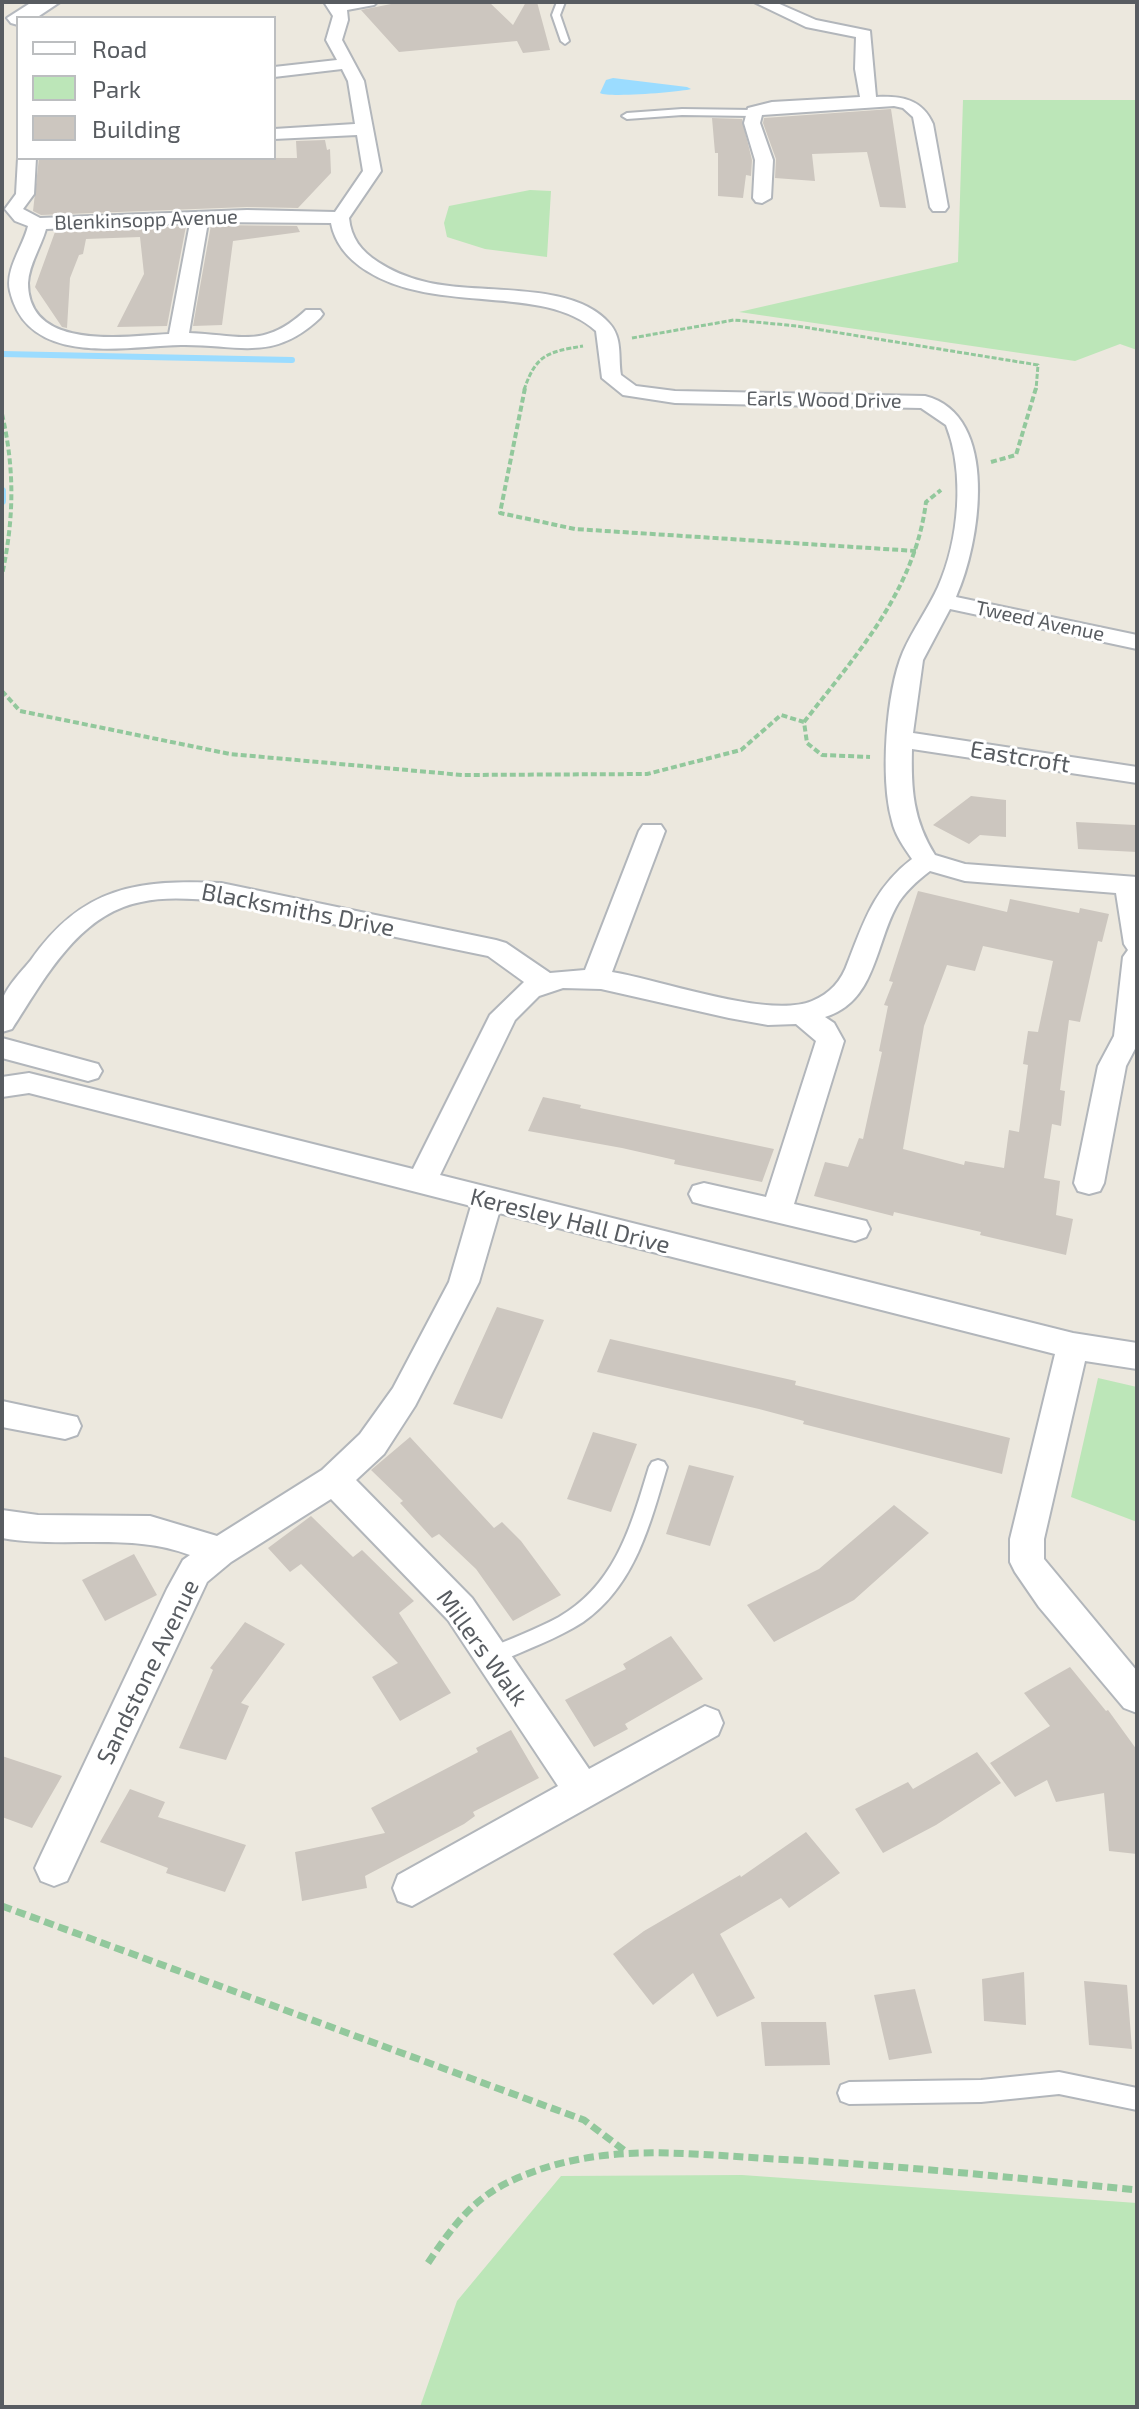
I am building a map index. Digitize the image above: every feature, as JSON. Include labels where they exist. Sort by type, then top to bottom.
[{"type":"street","points":[[22,16],[49,2]]},
{"type":"street","points":[[369,2],[335,4],[342,16],[334,40],[356,81],[372,171],[340,218],[341,229],[352,250],[377,271],[395,280],[458,295],[552,302],[570,307],[600,324],[610,342]]},
{"type":"street","points":[[762,2],[812,24],[864,34],[863,69],[869,102]]},
{"type":"street","points":[[276,72],[346,64]]},
{"type":"street","points":[[762,198],[764,160],[752,123],[753,113],[772,107],[904,102],[920,112],[925,124],[939,207]]},
{"type":"street","points":[[276,134],[364,129]]},
{"type":"street","name":"Blenkinsopp Avenue","points":[[27,160],[25,194],[14,209],[21,217],[38,224],[200,216],[340,218]]},
{"type":"street","points":[[178,339],[200,216]]},
{"type":"street","points":[[38,224],[20,272],[20,292],[46,328],[72,341],[90,344],[178,339],[269,341],[289,335],[313,314]]},
{"type":"street","name":"Earls Wood Drive","points":[[610,342],[612,378],[630,391],[675,397],[925,402],[947,412],[959,425],[968,517],[963,551],[943,601],[917,642],[909,673],[897,786],[905,824],[926,861]]},
{"type":"street","name":"Tweed Avenue","points":[[943,601],[1137,642]]},
{"type":"street","name":"Eastcroft","points":[[901,749],[1137,775]]},
{"type":"street","points":[[596,978],[652,831]]},
{"type":"street","points":[[421,1183],[515,997],[529,987],[564,978],[596,978],[765,1013],[802,1014],[835,1001],[852,989],[882,909],[904,877],[926,861],[965,872],[1132,886],[1137,944]]},
{"type":"street","name":"Blacksmiths Drive","points":[[2,1022],[57,940],[81,916],[109,901],[182,888],[221,892],[496,949],[545,983]]},
{"type":"street","points":[[1089,1183],[1112,1066],[1129,1053],[1128,1036],[1137,957]]},
{"type":"street","points":[[777,1211],[830,1041],[824,1030],[802,1014]]},
{"type":"street","points":[[2,1048],[88,1071]]},
{"type":"street","name":"Keresley Hall Drive","points":[[4,1086],[29,1083],[1073,1346],[1137,1356]]},
{"type":"street","points":[[704,1194],[855,1229]]},
{"type":"street","name":"Sandstone Avenue","points":[[54,1868],[195,1571],[219,1552],[334,1480],[372,1444],[404,1397],[464,1282],[488,1200]]},
{"type":"street","points":[[1073,1346],[1027,1539],[1027,1562],[1051,1596],[1137,1697]]},
{"type":"street","points":[[2,1414],[65,1426]]},
{"type":"street","name":"Millers Walk","points":[[334,1480],[460,1609],[583,1792]]},
{"type":"street","points":[[2,1524],[37,1531],[142,1529],[187,1538],[219,1552]]},
{"type":"street","points":[[412,1888],[705,1723]]},
{"type":"lane","points":[[561,2],[556,15],[565,41]]},
{"type":"lane","points":[[627,116],[682,112],[753,113]]},
{"type":"lane","points":[[492,1656],[574,1618],[605,1592],[631,1551],[658,1467]]},
{"type":"lane","points":[[849,2093],[981,2091],[1059,2083],[1137,2099]]},
{"type":"path","points":[[916,551],[575,529],[500,513],[513,435],[534,363],[552,351],[734,320],[797,326],[1038,365],[1039,378],[1016,455],[978,466]]},
{"type":"path","points":[[2,414],[11,450],[16,506],[2,575]]},
{"type":"path","points":[[901,749],[822,755],[807,743],[804,722],[907,581],[926,517],[926,502],[946,486]]},
{"type":"path","points":[[2,691],[20,711],[230,754],[462,775],[647,774],[741,750],[781,715],[804,722]]},
{"type":"path","points":[[2,1906],[584,2120],[626,2151]]},
{"type":"path","points":[[428,2263],[456,2221],[501,2184],[586,2157],[626,2151],[870,2164],[1137,2190]]},
{"type":"green space","points":[[963,100],[1137,100],[1137,350],[1120,344],[1075,361],[739,312],[958,262]]},
{"type":"green space","points":[[530,190],[551,191],[547,257],[485,249],[447,237],[444,223],[449,206]]},
{"type":"green space","points":[[1098,1378],[1137,1387],[1137,1522],[1071,1497]]},
{"type":"green space","points":[[742,2175],[1137,2203],[1137,2407],[420,2407],[457,2301],[561,2176]]},
{"type":"water","points":[[613,78],[691,89],[630,95],[600,93],[606,80]]},
{"type":"building","points":[[401,2],[489,2],[513,25],[526,2],[537,2],[550,50],[523,53],[517,41],[399,52],[361,10]]},
{"type":"building","points":[[891,109],[906,208],[880,207],[867,152],[812,154],[815,181],[775,178],[776,159],[764,118]]},
{"type":"building","points":[[712,118],[742,119],[752,160],[751,176],[746,175],[743,198],[718,196],[718,153],[715,153]]},
{"type":"building","points":[[325,140],[327,150],[330,149],[331,173],[298,208],[41,215],[33,211],[39,160],[276,160],[297,158],[296,141]]},
{"type":"building","points":[[211,225],[297,226],[300,232],[233,241],[222,325],[193,326]]},
{"type":"building","points":[[186,226],[167,326],[117,327],[144,274],[140,237],[86,239],[83,254],[79,255],[70,278],[67,328],[62,327],[35,287],[55,232]]},
{"type":"building","points":[[971,796],[1006,800],[1006,837],[980,835],[969,844],[933,825]]},
{"type":"building","points":[[1076,822],[1135,825],[1137,852],[1078,849]]},
{"type":"building","points":[[918,891],[1007,912],[1010,899],[1079,913],[1080,908],[1109,914],[1102,942],[1098,941],[1080,1022],[1069,1020],[1060,1090],[1065,1091],[1061,1126],[1052,1124],[1044,1178],[1060,1181],[1056,1215],[1073,1219],[1066,1255],[980,1235],[981,1232],[894,1212],[893,1216],[814,1196],[825,1162],[848,1167],[859,1138],[863,1139],[882,1052],[879,1051],[888,1006],[884,1005],[893,982],[889,981]],"holes":[[[983,946],[1053,961],[1038,1032],[1028,1031],[1023,1064],[1028,1065],[1019,1132],[1009,1130],[1004,1168],[965,1161],[964,1165],[903,1149],[924,1026],[947,965],[975,971]]]},
{"type":"building","points":[[543,1097],[581,1105],[580,1108],[774,1149],[762,1182],[674,1164],[675,1160],[622,1148],[528,1131]]},
{"type":"building","points":[[497,1307],[544,1320],[502,1419],[453,1404]]},
{"type":"building","points":[[610,1339],[796,1381],[795,1385],[1010,1438],[1002,1474],[803,1424],[804,1421],[759,1409],[597,1372]]},
{"type":"building","points":[[593,1432],[637,1444],[611,1512],[567,1499]]},
{"type":"building","points":[[410,1437],[494,1528],[502,1522],[521,1541],[561,1595],[513,1621],[476,1569],[439,1534],[432,1538],[400,1503],[403,1501],[371,1470]]},
{"type":"building","points":[[689,1465],[734,1476],[710,1546],[666,1534]]},
{"type":"building","points":[[894,1505],[929,1533],[854,1600],[774,1642],[747,1605],[819,1569]]},
{"type":"building","points":[[311,1516],[353,1557],[362,1550],[414,1601],[399,1613],[451,1693],[400,1721],[372,1677],[398,1663],[301,1564],[290,1572],[268,1548]]},
{"type":"building","points":[[134,1554],[157,1595],[105,1621],[82,1580]]},
{"type":"building","points":[[245,1622],[285,1644],[241,1703],[249,1706],[226,1760],[179,1748],[213,1670],[210,1668]]},
{"type":"building","points":[[671,1636],[703,1679],[625,1724],[628,1729],[594,1747],[565,1700],[626,1669],[623,1664]]},
{"type":"building","points":[[1070,1667],[1108,1710],[1137,1750],[1137,1854],[1109,1851],[1104,1793],[1056,1802],[1047,1780],[1015,1797],[990,1763],[1050,1726],[1024,1693]]},
{"type":"building","points":[[511,1730],[539,1778],[473,1812],[475,1816],[464,1824],[365,1876],[367,1888],[302,1901],[295,1852],[385,1833],[371,1808],[478,1752],[476,1748]]},
{"type":"building","points":[[977,1752],[1001,1783],[936,1825],[883,1853],[855,1809],[908,1782],[913,1789]]},
{"type":"building","points":[[2,1756],[62,1776],[32,1828],[2,1817]]},
{"type":"building","points":[[130,1789],[165,1802],[158,1817],[246,1845],[225,1892],[166,1873],[168,1868],[100,1842]]},
{"type":"building","points":[[806,1832],[840,1873],[789,1908],[781,1898],[720,1934],[755,1998],[717,2017],[693,1973],[653,2005],[613,1954],[644,1931],[741,1877]]},
{"type":"building","points":[[1024,1972],[1026,2025],[984,2021],[982,1979]]},
{"type":"building","points":[[1084,1981],[1127,1985],[1132,2049],[1089,2045]]},
{"type":"building","points":[[915,1989],[932,2053],[889,2060],[874,1995]]},
{"type":"building","points":[[761,2022],[826,2022],[830,2065],[765,2066]]},
{"type":"waterway","points":[[2,354],[292,360]]},
{"type":"waterway","points":[[2,491],[2,501]]}]
